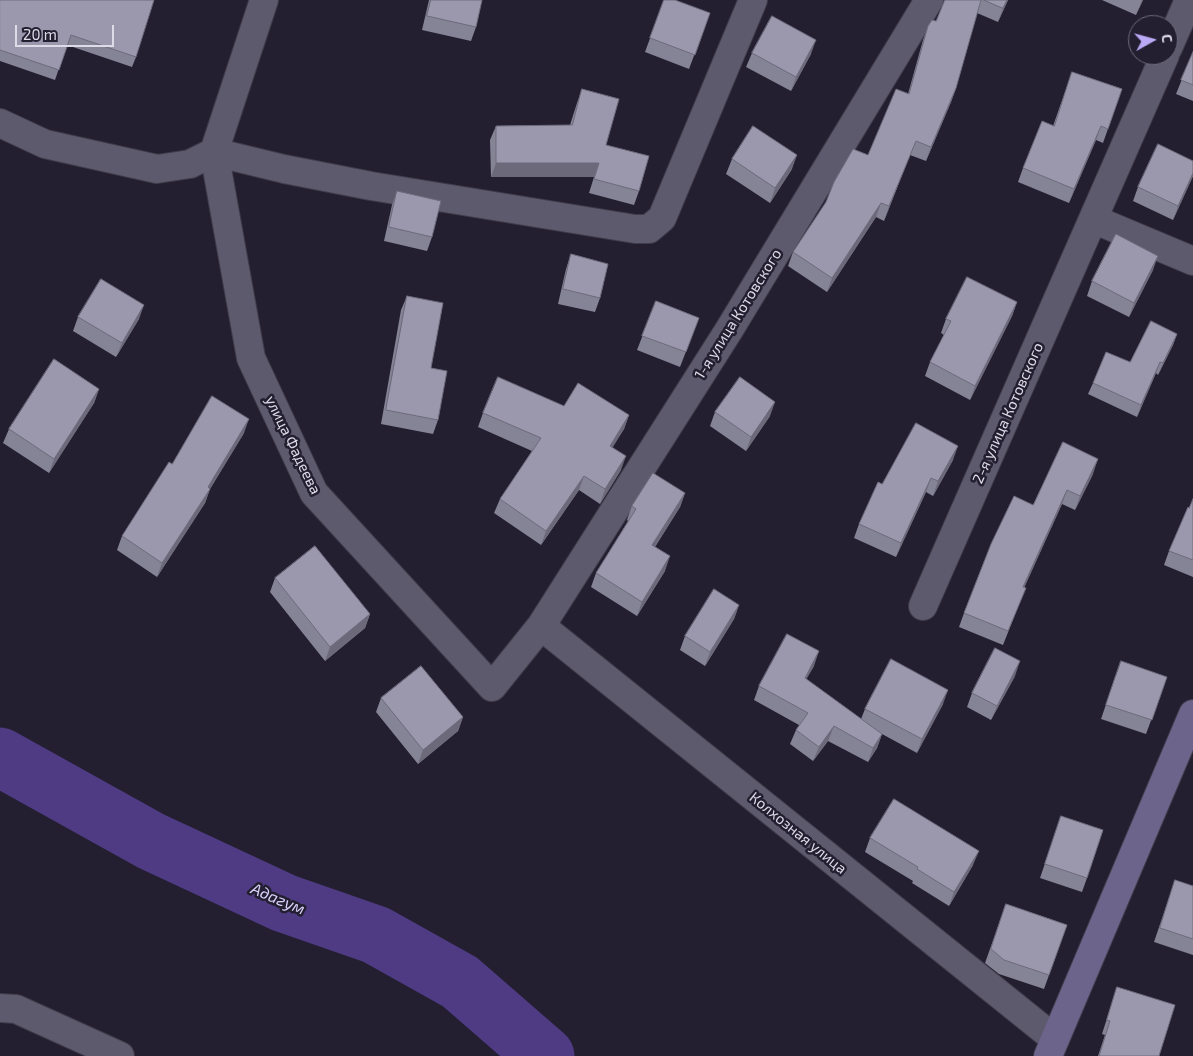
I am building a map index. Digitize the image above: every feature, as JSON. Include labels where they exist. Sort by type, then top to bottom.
[{"type":"main road","name":"Колхозная улица","points":[[1051,1048],[1193,714]]},
{"type":"street","name":"улица Фадеева","points":[[264,0],[214,152],[251,358],[314,494],[492,687],[541,626]]},
{"type":"street","points":[[0,123],[45,144],[157,169],[190,164],[214,152],[284,169],[371,186],[626,228],[649,229],[662,218],[753,0]]},
{"type":"street","name":"1-я улица Котовского","points":[[541,626],[729,330],[930,0]]},
{"type":"street","points":[[1178,25],[1189,0]]},
{"type":"street","name":"2-я улица Котовского","points":[[923,606],[1161,65]]},
{"type":"street","points":[[1093,220],[1193,261]]},
{"type":"street","name":"Колхозная улица","points":[[541,626],[1051,1048]]},
{"type":"street","points":[[0,1008],[16,1009],[120,1056]]},
{"type":"building","points":[[0,0],[154,0],[136,57],[71,35],[59,70],[0,50]]},
{"type":"building","points":[[431,0],[482,0],[476,27],[427,16]]},
{"type":"building","points":[[664,0],[675,0],[710,13],[695,55],[650,38]]},
{"type":"building","points":[[945,0],[981,0],[956,88],[931,147],[916,141],[889,206],[881,203],[832,278],[793,252],[826,202],[834,182],[853,149],[868,155],[896,89],[909,94],[928,26],[932,20],[936,21]]},
{"type":"building","points":[[984,0],[1007,0],[1003,8]]},
{"type":"building","points":[[772,16],[816,40],[796,77],[752,53]]},
{"type":"building","points":[[1193,52],[1193,85],[1181,80]]},
{"type":"building","points":[[1072,72],[1122,89],[1108,129],[1101,126],[1074,189],[1023,168],[1042,121],[1054,126]]},
{"type":"building","points":[[582,89],[619,99],[606,145],[649,156],[639,191],[594,179],[599,163],[496,163],[496,126],[572,125]]},
{"type":"building","points":[[753,126],[797,155],[775,188],[732,159]]},
{"type":"building","points":[[1158,144],[1193,161],[1193,173],[1178,206],[1138,187]]},
{"type":"building","points":[[397,191],[441,201],[432,237],[389,227]]},
{"type":"building","points":[[1116,234],[1158,256],[1134,303],[1092,281]]},
{"type":"building","points":[[571,254],[608,264],[600,298],[563,289]]},
{"type":"building","points":[[967,277],[1017,302],[975,386],[930,362],[951,321],[946,319]]},
{"type":"building","points":[[101,279],[144,305],[122,343],[78,317]]},
{"type":"building","points":[[407,296],[443,303],[431,368],[447,371],[438,420],[386,410]]},
{"type":"building","points":[[656,301],[699,318],[686,352],[642,336]]},
{"type":"building","points":[[1151,321],[1177,334],[1163,363],[1160,362],[1141,405],[1093,383],[1106,352],[1130,362]]},
{"type":"building","points":[[54,359],[99,389],[54,459],[9,429]]},
{"type":"building","points":[[498,377],[564,406],[578,383],[629,415],[610,446],[626,456],[605,489],[584,476],[546,531],[500,499],[541,438],[483,413]]},
{"type":"building","points":[[740,377],[775,402],[751,437],[715,412]]},
{"type":"building","points":[[212,396],[249,419],[208,487],[210,489],[162,563],[122,536],[169,462],[172,464]]},
{"type":"building","points":[[916,423],[958,446],[938,481],[931,478],[901,543],[859,524],[878,482],[882,484]]},
{"type":"building","points":[[1063,442],[1098,459],[1080,496],[1067,490],[1023,587],[1026,588],[1008,631],[964,613],[991,544],[1014,496],[1033,505]]},
{"type":"building","points":[[653,473],[685,493],[652,545],[670,556],[642,602],[596,573],[636,509],[632,506]]},
{"type":"building","points":[[1193,499],[1193,560],[1169,551]]},
{"type":"building","points":[[315,546],[370,614],[330,647],[275,578]]},
{"type":"building","points":[[714,589],[739,605],[710,652],[685,636]]},
{"type":"building","points":[[787,634],[819,651],[805,678],[882,734],[873,748],[834,726],[819,747],[796,730],[808,713],[759,686]]},
{"type":"building","points":[[995,648],[1020,661],[997,706],[972,693]]},
{"type":"building","points":[[891,659],[948,690],[922,739],[865,709]]},
{"type":"building","points":[[1121,661],[1167,677],[1152,720],[1106,705]]},
{"type":"building","points":[[421,666],[463,717],[423,750],[381,698]]},
{"type":"building","points":[[894,799],[979,851],[954,892],[917,869],[918,867],[870,838]]},
{"type":"building","points":[[1061,816],[1103,830],[1087,878],[1045,864]]},
{"type":"building","points":[[1175,880],[1193,886],[1193,939],[1160,928]]},
{"type":"building","points":[[1006,904],[1067,925],[1049,975],[1004,960],[991,949]]},
{"type":"building","points":[[1117,987],[1175,1005],[1159,1056],[1099,1056],[1110,1021],[1107,1020]]},
{"type":"waterway","name":"Адагум","points":[[0,757],[151,841],[284,903],[376,935],[460,982],[545,1056]]}]
